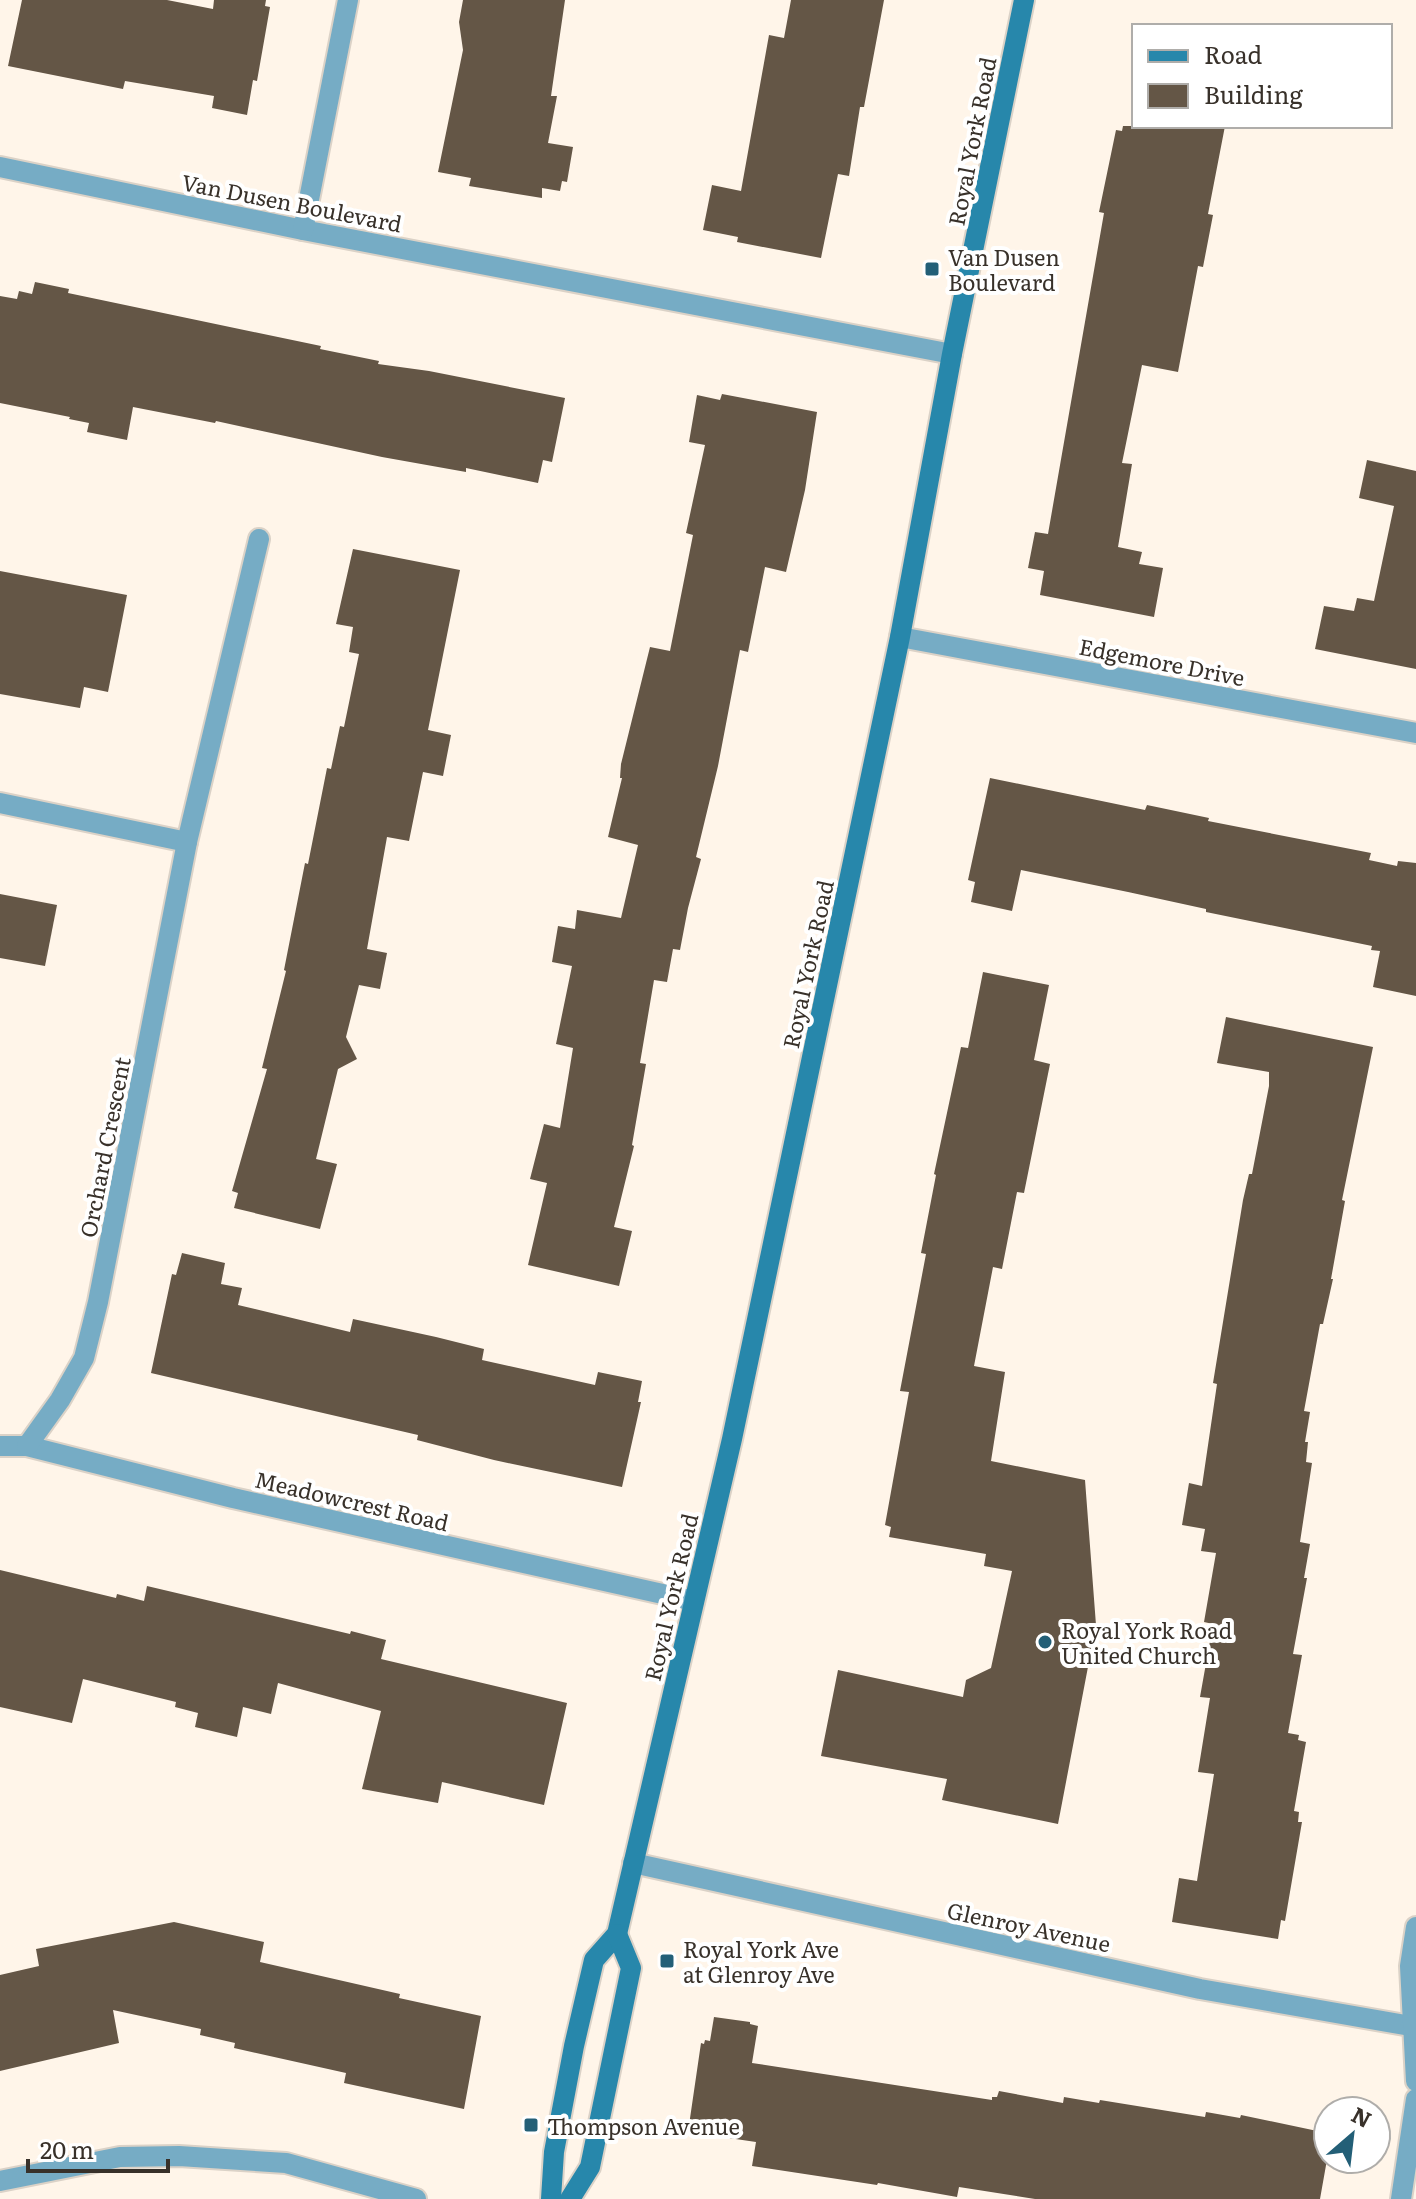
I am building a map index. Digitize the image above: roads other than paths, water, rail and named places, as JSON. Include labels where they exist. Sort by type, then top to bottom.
[{"type":"main road","name":"Royal York Road","points":[[551,2199],[554,2152],[594,1960],[617,1934],[738,1408],[900,637],[952,354],[1024,0]]},
{"type":"main road","points":[[570,2199],[590,2167],[631,1968],[617,1934]]},
{"type":"street","points":[[303,230],[348,0]]},
{"type":"street","name":"Van Dusen Boulevard","points":[[0,167],[303,230],[952,354]]},
{"type":"street","name":"Orchard Crescent","points":[[27,1446],[60,1400],[84,1358],[98,1302],[187,842],[259,539]]},
{"type":"street","name":"Edgemore Drive","points":[[900,637],[1416,733]]},
{"type":"street","points":[[0,803],[187,842]]},
{"type":"street","name":"Meadowcrest Road","points":[[0,1446],[27,1446],[233,1498],[694,1601]]},
{"type":"street","name":"Glenroy Avenue","points":[[633,1863],[1200,1989],[1415,2027]]},
{"type":"street","points":[[1416,1927],[1410,1966],[1416,2081]]},
{"type":"street","points":[[1401,2199],[1416,2099]]},
{"type":"street","points":[[0,2181],[120,2157],[179,2156],[286,2163],[416,2199]]},
{"type":"place","name":"Van Dusen Boulevard","points":[[932,269]]},
{"type":"place","name":"Royal York Road United Church","points":[[1045,1642]]},
{"type":"place","name":"Royal York Ave at Glenroy Ave","points":[[667,1961]]},
{"type":"place","name":"Thompson Avenue","points":[[531,2125]]}]
